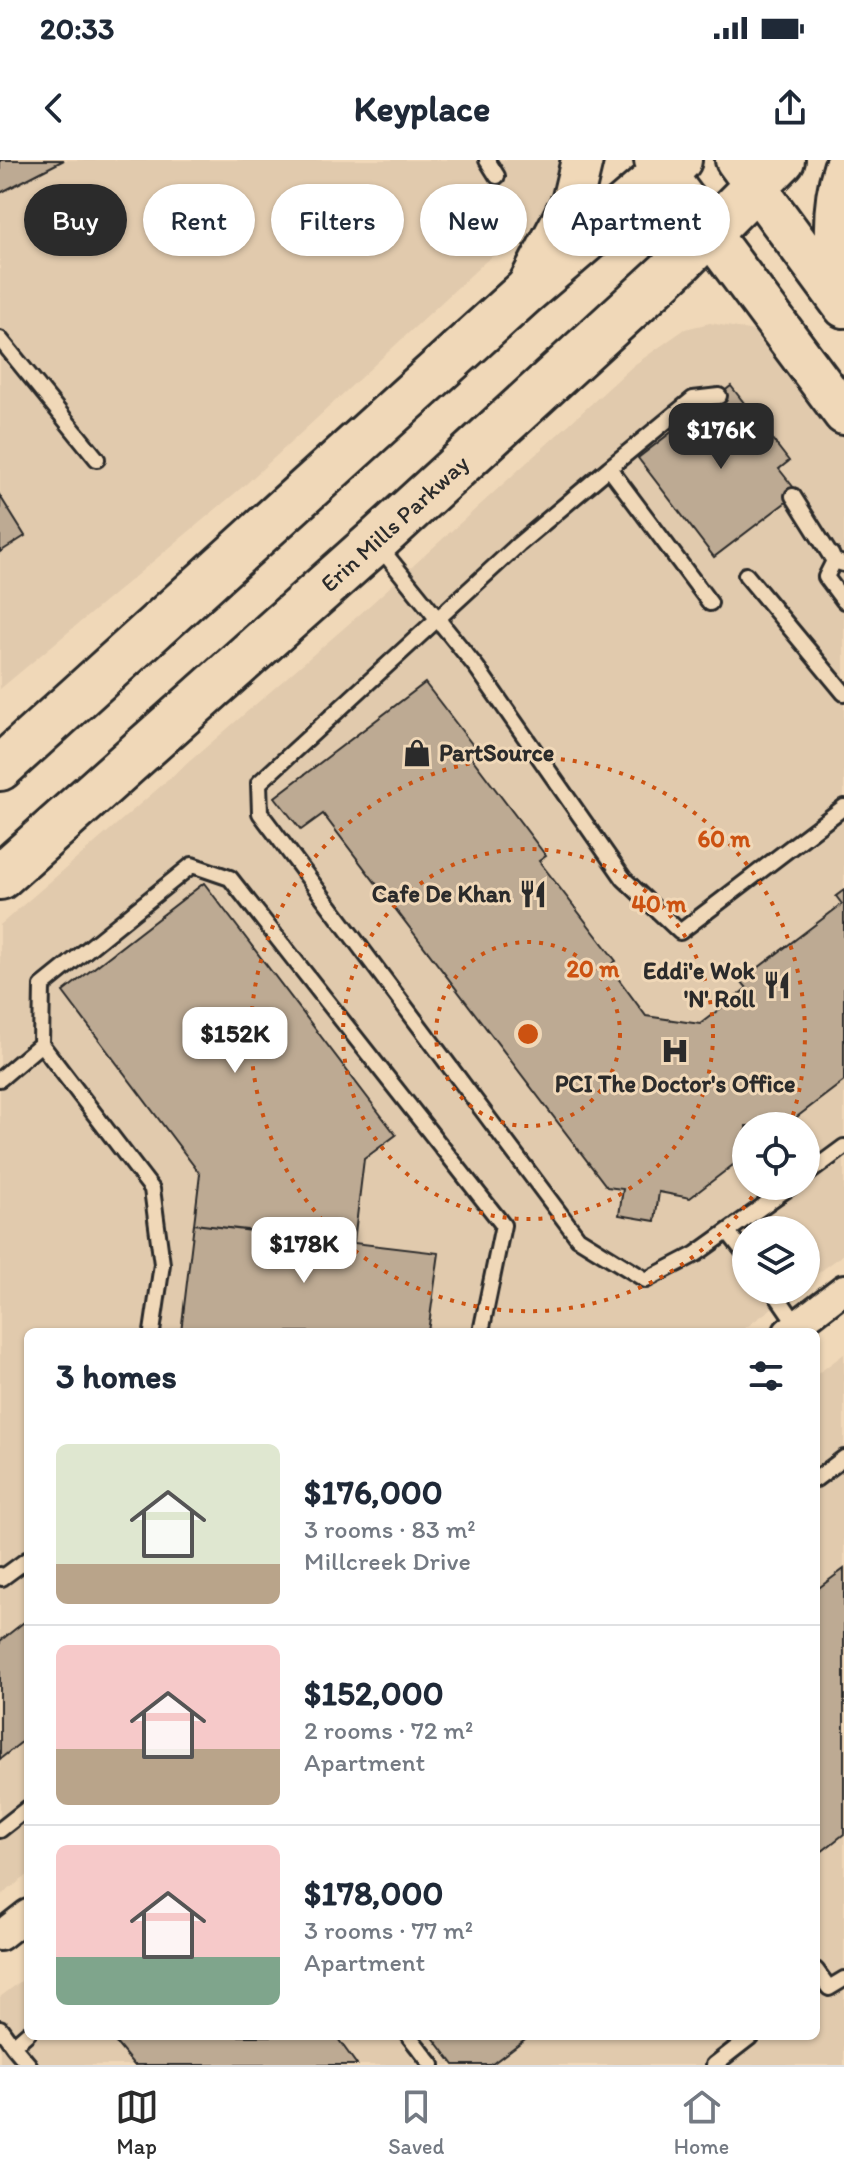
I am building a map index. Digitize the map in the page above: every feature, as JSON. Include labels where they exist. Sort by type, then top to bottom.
[{"type":"main road","points":[[0,768],[666,164]]},
{"type":"main road","name":"Erin Mills Parkway","points":[[730,206],[758,169]]},
{"type":"main road","name":"Erin Mills Parkway","points":[[0,877],[376,541],[684,256]]},
{"type":"street","points":[[525,292],[572,202],[582,160]]},
{"type":"street","points":[[666,164],[678,184]]},
{"type":"street","points":[[842,305],[834,231],[836,193],[844,168]]},
{"type":"street","points":[[758,169],[842,305]]},
{"type":"street","points":[[726,256],[844,414]]},
{"type":"street","points":[[792,1328],[840,1299]]},
{"type":"street","points":[[0,1936],[24,1917]]},
{"type":"lane","points":[[487,160],[497,176]]},
{"type":"lane","points":[[0,339],[97,459]]},
{"type":"lane","points":[[719,396],[693,399],[609,468],[437,619],[259,783],[260,813],[578,1238],[646,1280],[728,1232],[772,1200]]},
{"type":"lane","points":[[609,468],[710,603]]},
{"type":"lane","points":[[793,496],[839,562],[826,577],[844,601]]},
{"type":"lane","points":[[376,541],[477,668],[624,879],[680,932],[844,807]]},
{"type":"lane","points":[[746,575],[844,693]]},
{"type":"lane","points":[[153,1328],[162,1264],[152,1189],[41,1044],[42,986],[192,865],[230,878],[503,1225],[482,1328]]},
{"type":"lane","points":[[0,1079],[41,1044]]},
{"type":"lane","points":[[820,1165],[844,1147]]},
{"type":"lane","points":[[728,1232],[732,1237]]},
{"type":"lane","points":[[780,1304],[792,1328]]},
{"type":"lane","points":[[820,1476],[844,1458]]},
{"type":"lane","points":[[1,1578],[24,1562]]},
{"type":"lane","points":[[0,1830],[24,1811]]},
{"type":"lane","points":[[820,1976],[829,1988],[844,1979]]},
{"type":"lane","points":[[0,2028],[29,2065]]},
{"type":"lane","points":[[13,2046],[24,2036]]},
{"type":"lane","points":[[412,2040],[432,2065]]},
{"type":"lane","points":[[714,2065],[746,2040]]},
{"type":"shaded area","points":[[0,160],[560,160],[553,184],[543,184],[542,220],[527,231],[527,184],[420,184],[420,256],[493,256],[246,484],[0,689]]},
{"type":"shaded area","points":[[710,323],[754,331],[771,347],[844,440],[844,1254],[820,1272],[820,1216],[732,1216],[732,1304],[777,1304],[745,1328],[24,1328],[24,1878],[0,1896],[0,925],[359,615],[634,365],[685,329]]},
{"type":"shaded area","points":[[844,1354],[844,2065],[0,2065],[0,1997],[24,1979],[24,2040],[820,2040],[820,1372]]},
{"type":"building","points":[[0,160],[64,160],[0,193]]},
{"type":"building","points":[[731,386],[789,461],[779,469],[798,493],[714,557],[638,458]]},
{"type":"building","points":[[0,496],[25,536],[0,552]]},
{"type":"building","points":[[425,683],[478,752],[471,757],[546,856],[539,861],[616,961],[609,966],[646,1016],[700,1024],[747,988],[741,981],[842,904],[836,896],[844,890],[844,1081],[803,1112],[732,1112],[732,1166],[690,1198],[659,1192],[655,1221],[619,1215],[623,1189],[607,1187],[323,814],[301,830],[275,797]]},
{"type":"building","points":[[204,883],[396,1135],[364,1159],[354,1242],[194,1224],[200,1174],[63,992]]},
{"type":"building","points":[[194,1224],[439,1253],[429,1328],[181,1328]]},
{"type":"building","points":[[844,1569],[844,1834],[820,1853],[820,1587]]},
{"type":"building","points":[[24,1622],[24,1740],[0,1759],[0,1641]]},
{"type":"building","points":[[113,2040],[339,2040],[357,2065],[134,2065]]},
{"type":"building","points":[[435,2040],[524,2040],[491,2065],[454,2065]]},
{"type":"place","name":"PartSource","points":[[417,753]]},
{"type":"place","name":"Cafe De Khan","points":[[533,894]]},
{"type":"place","name":"Eddi'e Wok 'N' Roll","points":[[777,985]]},
{"type":"place","name":"PCI The Doctor's Office","points":[[675,1051]]}]
